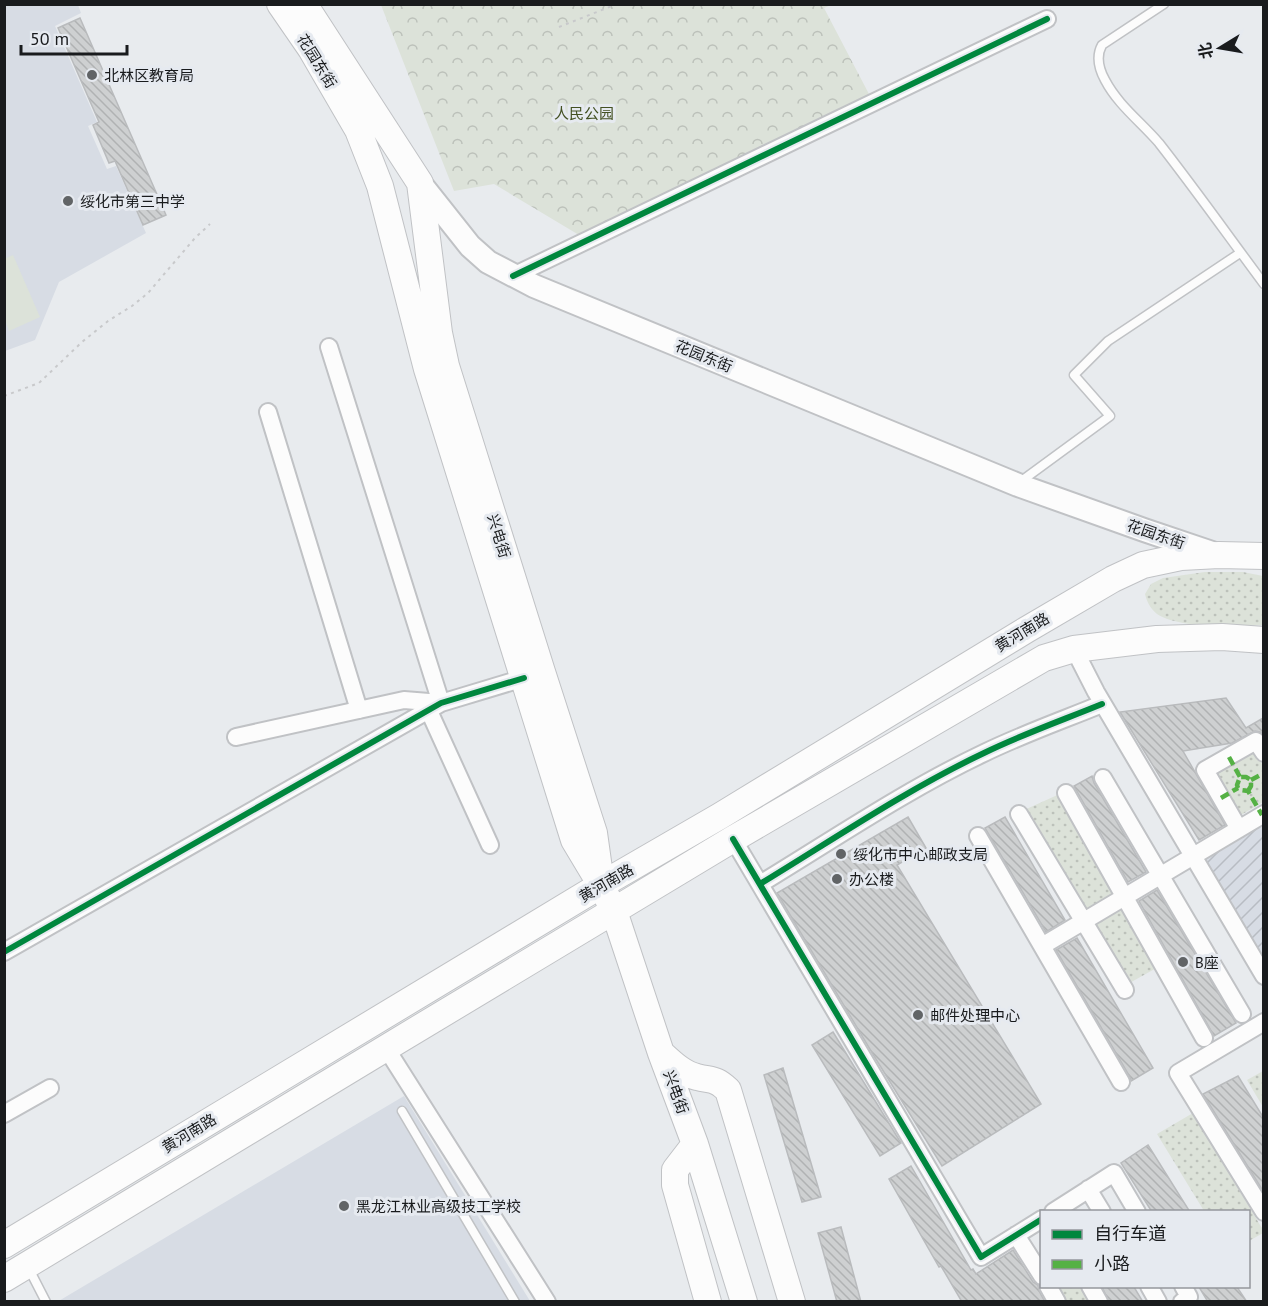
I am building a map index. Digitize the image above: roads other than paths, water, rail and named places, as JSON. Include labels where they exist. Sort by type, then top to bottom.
[{"type":"main road","name":"花园东街","points":[[280,4],[311,49],[358,130],[380,186],[398,255]]},
{"type":"main road","name":"花园东街","points":[[304,4],[420,183],[470,246],[488,261],[513,276],[560,297],[1018,484],[1219,555]]},
{"type":"main road","name":"兴电街","points":[[420,183],[439,333],[446,366],[533,675],[574,840],[614,911],[661,1053],[695,1144],[744,1302]]},
{"type":"main road","name":"兴电街","points":[[398,255],[427,369],[533,675]]},
{"type":"main road","points":[[1219,555],[1263,556]]},
{"type":"main road","points":[[1219,555],[1263,564]]},
{"type":"main road","name":"黄河南路","points":[[7,1242],[1113,579],[1143,565],[1181,557],[1219,555]]},
{"type":"main road","name":"黄河南路","points":[[4,1279],[733,839],[1044,658],[1074,649],[1157,639],[1222,637],[1263,640]]},
{"type":"main road","points":[[720,816],[733,839]]},
{"type":"main road","points":[[661,1053],[674,1066],[697,1077],[719,1082],[728,1090],[792,1302]]},
{"type":"main road","points":[[695,1144],[675,1170],[675,1185],[708,1302]]},
{"type":"street","points":[[513,276],[1047,19]]},
{"type":"street","points":[[329,347],[435,707],[490,844]]},
{"type":"street","points":[[268,412],[358,710]]},
{"type":"street","points":[[1074,649],[1102,704],[1263,976]]},
{"type":"street","points":[[4,952],[435,707],[533,675]]},
{"type":"street","points":[[236,737],[404,700],[435,707]]},
{"type":"street","points":[[760,885],[926,783],[1016,738],[1102,704]]},
{"type":"street","points":[[1239,829],[1205,770],[1256,741],[1263,753]]},
{"type":"street","points":[[1103,778],[1242,1014]]},
{"type":"street","points":[[1066,793],[1204,1038]]},
{"type":"street","points":[[1019,814],[1125,990]]},
{"type":"street","points":[[1042,946],[1263,814]]},
{"type":"street","points":[[978,836],[1121,1082]]},
{"type":"street","points":[[733,839],[981,1257],[1040,1220]]},
{"type":"street","points":[[1263,1022],[1178,1073],[1263,1212]]},
{"type":"street","points":[[386,1048],[547,1302]]},
{"type":"street","points":[[4,1114],[50,1088]]},
{"type":"street","points":[[1056,1210],[1114,1173],[1136,1210]]},
{"type":"street","points":[[1089,1190],[1101,1210]]},
{"type":"street","points":[[1017,1235],[1040,1274]]},
{"type":"street","points":[[1049,1288],[1057,1302]]},
{"type":"street","points":[[1091,1288],[1099,1302]]},
{"type":"street","points":[[1150,1288],[1158,1302]]},
{"type":"street","points":[[1182,1302],[1189,1297],[1184,1288]]},
{"type":"lane","points":[[1164,4],[1102,45],[1099,51],[1101,69],[1107,84],[1121,104],[1158,142],[1263,284]]},
{"type":"lane","points":[[1018,484],[1110,416],[1074,375],[1108,341],[1240,253]]},
{"type":"lane","points":[[402,1111],[515,1302]]},
{"type":"lane","points":[[27,1266],[46,1302]]},
{"type":"place","name":"北林区教育局","points":[[92,75]]},
{"type":"place","name":"绥化市第三中学","points":[[68,201]]},
{"type":"place","name":"绥化市中心邮政支局","points":[[841,854]]},
{"type":"place","name":"办公楼","points":[[837,879]]},
{"type":"place","name":"B座","points":[[1183,962]]},
{"type":"place","name":"邮件处理中心","points":[[918,1015]]},
{"type":"place","name":"黑龙江林业高级技工学校","points":[[344,1206]]},
{"type":"park label","name":"人民公园","points":[[584,113]]}]
